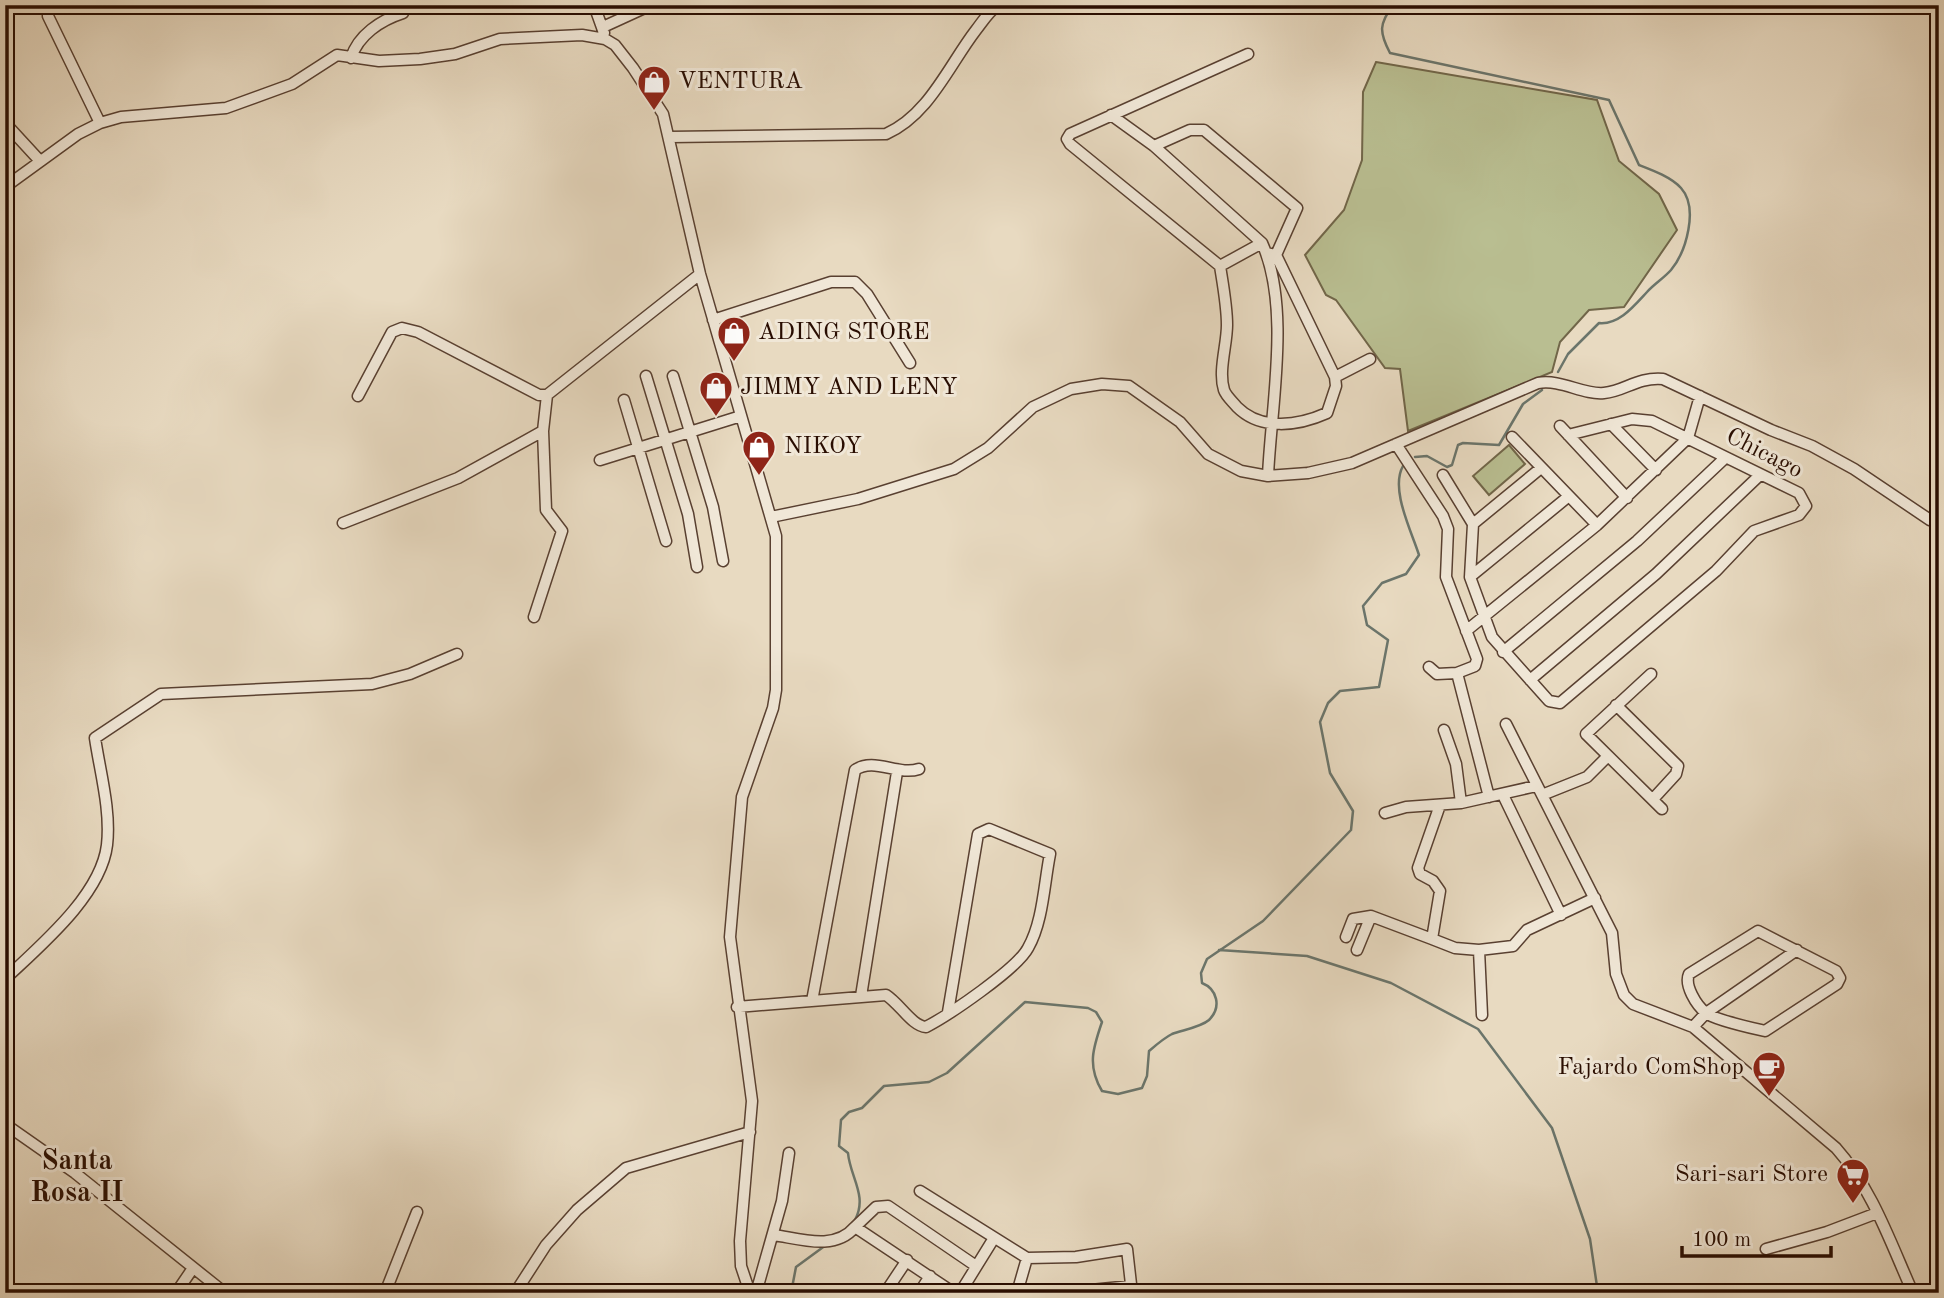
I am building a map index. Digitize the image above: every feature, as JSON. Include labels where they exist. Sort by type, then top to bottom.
[{"type":"street","points":[[50,5],[48,16],[100,122]]},
{"type":"street","points":[[594,5],[605,39]]},
{"type":"street","points":[[603,27],[651,5]]},
{"type":"street","points":[[670,136],[887,134],[900,128],[929,98],[968,40],[998,5]]},
{"type":"street","points":[[351,58],[354,49],[378,24],[403,13]]},
{"type":"street","points":[[5,187],[100,122],[121,117],[226,108],[292,84],[330,56],[379,61],[420,59],[455,54],[500,39],[582,35],[605,39],[615,45],[648,90],[663,114],[670,136],[700,274],[771,517],[777,556],[776,690],[742,797],[730,937],[737,1007],[752,1101],[740,1241],[741,1266],[750,1293]]},
{"type":"street","points":[[1111,115],[1154,146],[1268,250],[1335,377],[1336,386],[1327,413],[1270,425],[1249,419],[1224,391],[1227,323],[1220,266],[1070,144],[1068,139],[1070,134],[1111,115],[1248,54]]},
{"type":"street","points":[[5,123],[40,161]]},
{"type":"street","points":[[1154,146],[1190,130],[1204,130],[1297,208],[1268,250],[1220,266]]},
{"type":"street","points":[[1268,250],[1276,317],[1268,476]]},
{"type":"street","points":[[358,397],[392,332],[402,328],[418,332],[539,395],[547,395],[700,274]]},
{"type":"street","points":[[713,320],[843,279],[855,282],[867,294],[910,363]]},
{"type":"street","points":[[1335,377],[1370,359]]},
{"type":"street","points":[[646,376],[668,440],[688,514],[697,567]]},
{"type":"street","points":[[673,376],[713,507],[723,561]]},
{"type":"street","points":[[771,517],[858,499],[954,469],[988,449],[1033,407],[1071,388],[1102,384],[1129,386],[1180,422],[1208,454],[1241,471],[1268,476],[1352,463],[1548,381],[1604,393],[1646,377],[1663,379],[1771,430],[1812,446],[1939,523]]},
{"type":"street","points":[[534,617],[562,531],[546,510],[543,432],[547,395]]},
{"type":"street","points":[[1466,631],[1597,526],[1688,438],[1700,396]]},
{"type":"street","points":[[624,400],[666,541]]},
{"type":"street","points":[[600,460],[741,416]]},
{"type":"street","name":"Chicago","points":[[1530,680],[1549,701],[1560,703],[1717,571],[1754,531],[1800,515],[1806,506],[1804,499],[1760,475],[1644,419],[1564,430],[1627,498]]},
{"type":"street","points":[[1611,424],[1656,470]]},
{"type":"street","points":[[343,523],[458,478],[543,432]]},
{"type":"street","points":[[1512,437],[1597,526]]},
{"type":"street","points":[[1396,444],[1443,516],[1448,529],[1446,577],[1476,663],[1457,673],[1437,674],[1429,667]]},
{"type":"street","points":[[1503,652],[1637,541],[1724,458]]},
{"type":"street","points":[[1473,524],[1541,468]]},
{"type":"street","points":[[1443,475],[1473,524],[1470,577],[1484,617],[1503,652],[1530,680],[1656,574],[1760,475]]},
{"type":"street","points":[[1470,577],[1569,496]]},
{"type":"street","points":[[5,979],[84,897],[101,869],[107,844],[106,808],[95,738],[161,694],[372,684],[410,674],[457,654]]},
{"type":"street","points":[[1457,673],[1489,797]]},
{"type":"street","points":[[1651,674],[1586,734],[1654,798],[1662,809]]},
{"type":"street","points":[[1616,705],[1678,766],[1676,774],[1654,798]]},
{"type":"street","points":[[1506,724],[1614,938],[1613,961],[1624,995],[1646,1010],[1693,1027],[1836,1149],[1850,1165],[1877,1213],[1912,1293]]},
{"type":"street","points":[[1444,730],[1455,764],[1461,803]]},
{"type":"street","points":[[1385,813],[1406,807],[1461,803],[1539,791],[1587,776],[1608,756]]},
{"type":"street","points":[[812,1001],[855,770],[870,765],[897,772],[919,769]]},
{"type":"street","points":[[861,996],[897,772]]},
{"type":"street","points":[[1503,795],[1561,915]]},
{"type":"street","points":[[1432,939],[1440,891],[1433,881],[1420,874],[1418,868],[1440,805]]},
{"type":"street","points":[[737,1007],[886,995],[899,1004],[919,1026],[931,1025],[1020,961],[1029,947],[1050,854],[989,829],[978,834],[948,1012]]},
{"type":"street","points":[[1346,937],[1353,919],[1371,916],[1455,948],[1509,948],[1527,930],[1595,898]]},
{"type":"street","points":[[1357,950],[1371,916]]},
{"type":"street","points":[[1755,931],[1836,971],[1839,981],[1767,1031],[1706,1013],[1687,986],[1689,974],[1755,931]]},
{"type":"street","points":[[1479,950],[1482,1015]]},
{"type":"street","points":[[1693,1027],[1706,1013],[1797,950]]},
{"type":"street","points":[[5,1124],[75,1173],[225,1293]]},
{"type":"street","points":[[515,1293],[546,1245],[577,1210],[625,1168],[750,1132]]},
{"type":"street","points":[[757,1293],[774,1235],[789,1153]]},
{"type":"street","points":[[920,1191],[1027,1258],[1076,1257],[1127,1249],[1131,1289],[1060,1293]]},
{"type":"street","points":[[774,1235],[832,1242],[853,1231],[876,1206],[888,1206],[975,1266]]},
{"type":"street","points":[[385,1293],[417,1212]]},
{"type":"street","points":[[1766,1249],[1827,1232],[1877,1213]]},
{"type":"street","points":[[853,1231],[907,1260],[954,1293]]},
{"type":"street","points":[[960,1293],[994,1238]]},
{"type":"street","points":[[1017,1293],[1027,1258]]},
{"type":"street","points":[[884,1293],[907,1260]]},
{"type":"street","points":[[176,1293],[193,1268]]},
{"type":"street","points":[[919,1293],[930,1276]]},
{"type":"green space","points":[[1376,62],[1597,100],[1619,161],[1659,194],[1677,230],[1624,307],[1589,310],[1560,342],[1552,372],[1408,431],[1400,369],[1385,368],[1336,300],[1326,295],[1305,255],[1344,210],[1362,160],[1363,92]]},
{"type":"green space","points":[[1509,445],[1525,464],[1489,495],[1473,476]]},
{"type":"waterway","points":[[1393,5],[1382,28],[1390,53],[1609,100],[1639,165],[1672,180],[1686,197],[1690,218],[1686,241],[1671,270],[1626,314],[1613,321],[1599,323],[1568,354],[1558,372]]},
{"type":"waterway","points":[[1415,457],[1427,456],[1447,467],[1452,465],[1458,445],[1499,445],[1523,404],[1542,390]]},
{"type":"waterway","points":[[855,1220],[859,1211],[859,1195],[848,1153],[839,1146],[841,1120],[849,1112],[862,1108],[884,1086],[929,1082],[947,1073],[1025,1002],[1088,1008],[1096,1012],[1102,1022],[1094,1049],[1093,1065],[1102,1091],[1118,1094],[1142,1088],[1147,1076],[1149,1051],[1172,1034],[1201,1025],[1209,1020],[1216,1010],[1214,994],[1202,983],[1201,973],[1207,959],[1263,921],[1351,830],[1353,811],[1330,773],[1320,722],[1328,703],[1340,691],[1379,687],[1388,640],[1367,625],[1363,606],[1382,583],[1406,574],[1419,555],[1400,498],[1400,475],[1403,466]]},
{"type":"waterway","points":[[1219,950],[1307,956],[1391,983],[1478,1029],[1552,1128],[1590,1239],[1598,1293]]},
{"type":"waterway","points":[[791,1293],[796,1267],[826,1245]]},
{"type":"place","name":"VENTURA","points":[[654,112]]},
{"type":"place","name":"ADING STORE","points":[[734,363]]},
{"type":"place","name":"JIMMY AND LENY","points":[[716,418]]},
{"type":"place","name":"NIKOY","points":[[759,477]]},
{"type":"place","name":"Fajardo ComShop","points":[[1769,1098]]},
{"type":"place","name":"Sari-sari Store","points":[[1853,1205]]},
{"type":"district","name":"Santa Rosa II","points":[[77,1178]]}]
